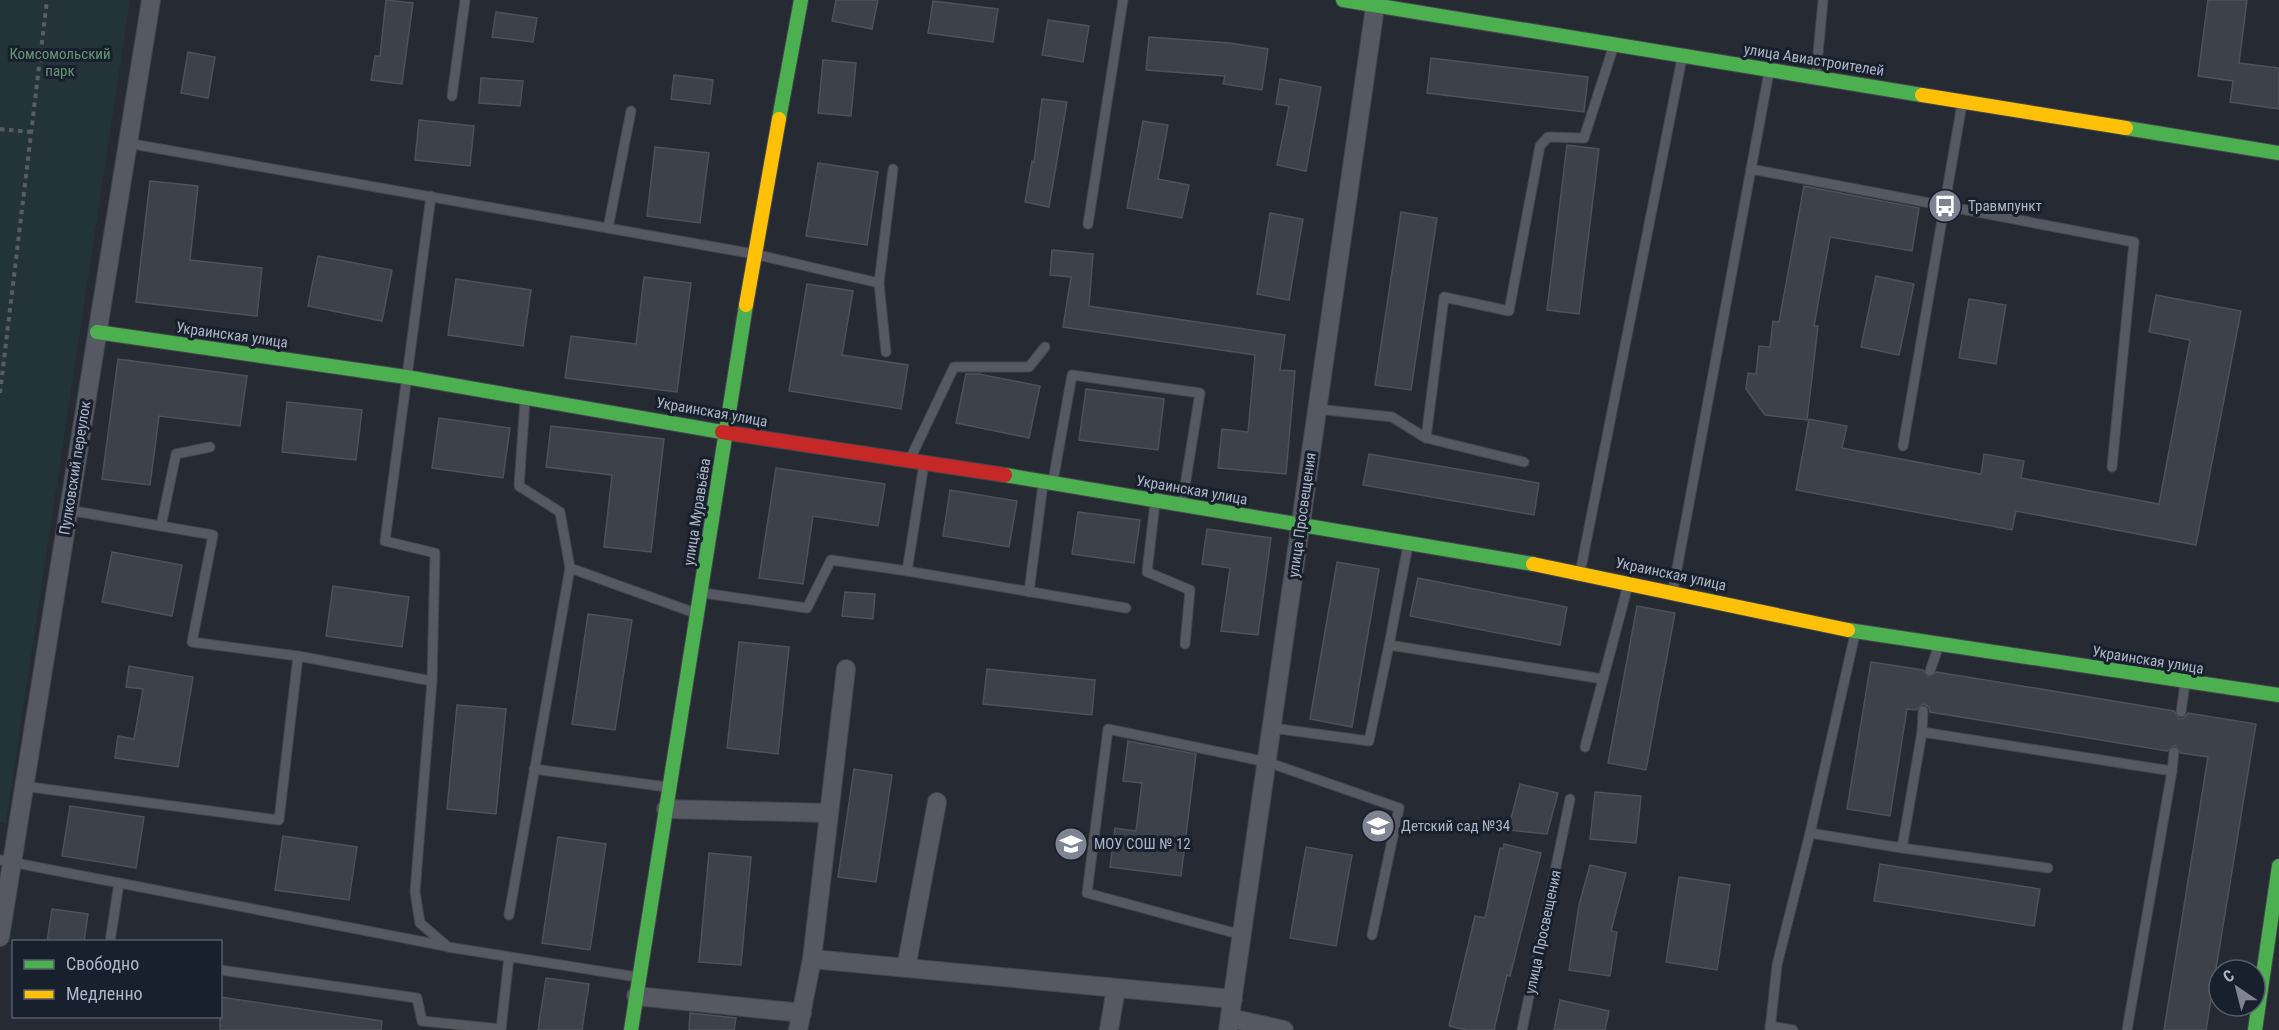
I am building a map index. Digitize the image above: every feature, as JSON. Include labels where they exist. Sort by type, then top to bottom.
[{"type":"street","name":"Пулковский переулок","points":[[0,937],[7,861],[23,786],[69,510],[150,0]]},
{"type":"street","name":"улица Муравьёва","points":[[631,1030],[754,254],[801,0]]},
{"type":"street","name":"улица Авиастроителей","points":[[1343,0],[1376,3],[1614,45],[2279,153]]},
{"type":"street","name":"улица Просвещения","points":[[1229,1024],[1376,3]]},
{"type":"street","name":"Украинская улица","points":[[97,332],[406,377],[725,432],[910,459],[1580,572],[1855,631],[2279,695]]},
{"type":"street","points":[[636,996],[800,1022],[812,959],[846,669]]},
{"type":"street","points":[[906,968],[937,802]]},
{"type":"street","points":[[666,809],[829,813]]},
{"type":"street","points":[[2254,1030],[2279,866]]},
{"type":"street","points":[[812,959],[1233,999]]},
{"type":"street","points":[[1109,1030],[1116,988]]},
{"type":"street","points":[[1229,1024],[1284,1030]]},
{"type":"lane","points":[[452,96],[465,0]]},
{"type":"lane","points":[[1088,224],[1123,0]]},
{"type":"lane","points":[[1816,77],[1823,0]]},
{"type":"lane","points":[[1426,438],[1444,297],[1509,312],[1540,146],[1548,137],[1584,138],[1614,45]]},
{"type":"lane","points":[[1580,572],[1682,56]]},
{"type":"lane","points":[[1673,592],[1770,70]]},
{"type":"lane","points":[[1904,446],[1962,102]]},
{"type":"lane","points":[[608,228],[631,111]]},
{"type":"lane","points":[[127,143],[754,254],[879,283]]},
{"type":"lane","points":[[886,352],[879,283],[893,169]]},
{"type":"lane","points":[[1751,169],[2134,242],[2112,467]]},
{"type":"lane","points":[[430,196],[385,541],[435,553],[432,681],[415,892],[420,922],[448,947]]},
{"type":"lane","points":[[910,459],[954,367],[1029,368],[1045,347]]},
{"type":"lane","points":[[1029,591],[1048,482],[1072,375],[1200,393],[1181,505]]},
{"type":"lane","points":[[509,915],[570,568],[560,512],[519,486],[525,396]]},
{"type":"lane","points":[[1317,409],[1392,417],[1426,438],[1524,462]]},
{"type":"lane","points":[[161,526],[176,454],[210,447]]},
{"type":"lane","points":[[907,571],[925,462]]},
{"type":"lane","points":[[1155,501],[1147,572],[1190,590],[1185,644]]},
{"type":"lane","points":[[69,510],[213,535],[192,642],[298,656],[432,681]]},
{"type":"lane","points":[[1272,728],[1369,741],[1408,544]]},
{"type":"lane","points":[[701,593],[807,608],[831,560],[1126,608]]},
{"type":"lane","points":[[570,568],[698,615]]},
{"type":"lane","points":[[1585,747],[1628,582]]},
{"type":"lane","points":[[1793,1030],[1770,1028],[1777,965],[1810,833],[1855,631]]},
{"type":"lane","points":[[1389,645],[1603,680]]},
{"type":"lane","points":[[1930,671],[1939,645]]},
{"type":"lane","points":[[23,786],[279,820],[298,656]]},
{"type":"lane","points":[[2181,712],[2185,682]]},
{"type":"lane","points":[[1902,848],[1922,732],[1923,711]]},
{"type":"lane","points":[[1242,935],[1087,893],[1108,729],[1267,762],[1399,808],[1372,935]]},
{"type":"lane","points":[[1922,732],[2172,771]]},
{"type":"lane","points":[[2127,1030],[2174,752]]},
{"type":"lane","points":[[534,769],[670,788]]},
{"type":"lane","name":"улица Просвещения","points":[[1522,1030],[1570,799]]},
{"type":"lane","points":[[1810,833],[2048,868]]},
{"type":"lane","points":[[7,861],[448,947],[639,978]]},
{"type":"lane","points":[[110,940],[119,883]]},
{"type":"lane","points":[[222,970],[417,998],[422,1021],[501,1029],[509,957]]},
{"type":"path","points":[[0,393],[47,0]]},
{"type":"path","points":[[0,129],[31,132]]},
{"type":"green space","name":"Комсомольский парк","points":[[0,0],[130,0],[6,822],[0,822]]},
{"type":"building","points":[[386,0],[413,3],[402,84],[371,80],[375,56],[380,56]]},
{"type":"building","points":[[836,0],[878,0],[872,29],[832,21]]},
{"type":"building","points":[[2208,0],[2247,0],[2239,63],[2279,68],[2279,109],[2230,102],[2233,81],[2198,76]]},
{"type":"building","points":[[933,1],[998,9],[993,42],[928,33]]},
{"type":"building","points":[[496,12],[537,18],[533,42],[492,37]]},
{"type":"building","points":[[1048,20],[1089,26],[1083,62],[1042,55]]},
{"type":"building","points":[[1149,37],[1230,43],[1268,49],[1262,90],[1223,84],[1225,76],[1146,70]]},
{"type":"building","points":[[188,52],[215,57],[208,98],[181,93]]},
{"type":"building","points":[[1431,58],[1588,77],[1584,112],[1427,93]]},
{"type":"building","points":[[823,60],[856,63],[851,116],[818,113]]},
{"type":"building","points":[[674,75],[713,80],[710,104],[671,99]]},
{"type":"building","points":[[481,78],[523,81],[520,106],[479,103]]},
{"type":"building","points":[[1280,79],[1321,87],[1306,171],[1277,165],[1289,106],[1276,104]]},
{"type":"building","points":[[1042,99],[1067,102],[1049,207],[1025,202],[1032,161],[1034,162]]},
{"type":"building","points":[[419,120],[474,126],[470,166],[415,160]]},
{"type":"building","points":[[1143,121],[1168,125],[1158,179],[1189,185],[1182,218],[1127,208]]},
{"type":"building","points":[[1567,145],[1599,149],[1579,314],[1547,310]]},
{"type":"building","points":[[655,147],[709,153],[700,223],[647,216]]},
{"type":"building","points":[[818,163],[878,172],[867,245],[806,236]]},
{"type":"building","points":[[150,181],[198,186],[190,260],[262,268],[257,316],[136,302]]},
{"type":"building","points":[[1804,186],[1919,208],[1912,251],[1830,237],[1814,326],[1818,326],[1807,420],[1765,415],[1746,389],[1748,373],[1756,374],[1759,346],[1770,347],[1773,321],[1779,322]]},
{"type":"building","points":[[1401,212],[1437,218],[1411,390],[1375,385]]},
{"type":"building","points":[[1270,213],[1303,219],[1289,300],[1257,294]]},
{"type":"building","points":[[1052,250],[1093,254],[1089,306],[1285,335],[1280,370],[1295,371],[1286,474],[1218,468],[1222,429],[1248,432],[1255,355],[1063,327],[1071,277],[1050,275]]},
{"type":"building","points":[[318,256],[392,270],[382,321],[308,306]]},
{"type":"building","points":[[1876,276],[1914,284],[1899,355],[1861,347]]},
{"type":"building","points":[[644,277],[691,283],[677,392],[565,378],[571,336],[636,344]]},
{"type":"building","points":[[456,279],[531,290],[523,346],[448,335]]},
{"type":"building","points":[[807,284],[853,291],[842,355],[908,365],[901,409],[789,391]]},
{"type":"building","points":[[2156,295],[2241,311],[2196,545],[2016,511],[2012,530],[1796,490],[1809,419],[1847,426],[1842,448],[1981,474],[1984,454],[2024,461],[2021,478],[2159,504],[2190,340],[2149,332]]},
{"type":"building","points":[[1969,299],[2006,305],[1996,364],[1959,358]]},
{"type":"building","points":[[118,359],[247,376],[240,426],[159,416],[150,485],[102,479]]},
{"type":"building","points":[[966,374],[979,374],[1040,386],[1029,438],[956,423]]},
{"type":"building","points":[[1086,389],[1164,399],[1158,450],[1079,440]]},
{"type":"building","points":[[287,402],[362,410],[356,460],[282,452]]},
{"type":"building","points":[[439,418],[510,428],[503,478],[432,468]]},
{"type":"building","points":[[551,426],[664,439],[651,552],[604,547],[612,475],[546,467]]},
{"type":"building","points":[[1369,454],[1539,483],[1534,515],[1363,485]]},
{"type":"building","points":[[776,468],[885,484],[878,526],[813,516],[803,584],[759,578]]},
{"type":"building","points":[[950,490],[1017,501],[1009,547],[943,536]]},
{"type":"building","points":[[1078,512],[1140,520],[1134,563],[1072,554]]},
{"type":"building","points":[[1207,529],[1271,538],[1258,635],[1221,631],[1230,568],[1202,564]]},
{"type":"building","points":[[112,552],[182,565],[172,616],[102,602]]},
{"type":"building","points":[[1337,562],[1379,569],[1352,727],[1310,719]]},
{"type":"building","points":[[1418,578],[1567,607],[1560,645],[1410,616]]},
{"type":"building","points":[[333,586],[409,597],[402,647],[326,636]]},
{"type":"building","points":[[845,592],[875,594],[873,619],[842,616]]},
{"type":"building","points":[[1637,606],[1675,613],[1646,770],[1608,763]]},
{"type":"building","points":[[588,614],[632,620],[615,730],[572,724]]},
{"type":"building","points":[[739,642],[789,647],[778,754],[727,748]]},
{"type":"building","points":[[1871,662],[1923,670],[1928,677],[1937,672],[2174,711],[2179,719],[2184,718],[2188,713],[2256,724],[2218,958],[2207,958],[2206,1030],[2164,1030],[2208,757],[2181,753],[2175,745],[2167,751],[1930,712],[1929,707],[1923,704],[1916,710],[1907,709],[1890,816],[1847,809]]},
{"type":"building","points":[[129,666],[193,677],[178,767],[115,758],[118,736],[134,739],[143,689],[126,687]]},
{"type":"building","points":[[987,669],[1095,680],[1092,715],[983,704]]},
{"type":"building","points":[[457,705],[506,709],[496,814],[447,809]]},
{"type":"building","name":"МОУ СОШ № 12","points":[[1128,741],[1196,754],[1181,876],[1110,867],[1115,828],[1136,831],[1142,783],[1123,781]]},
{"type":"building","points":[[854,769],[892,775],[876,882],[838,877]]},
{"type":"building","points":[[1520,784],[1558,793],[1547,834],[1508,830]]},
{"type":"building","points":[[1595,792],[1641,796],[1636,843],[1590,839]]},
{"type":"building","points":[[70,806],[144,817],[136,868],[62,856]]},
{"type":"building","points":[[283,836],[357,847],[349,900],[275,890]]},
{"type":"building","points":[[558,837],[606,844],[590,950],[542,943]]},
{"type":"building","points":[[1504,844],[1541,853],[1494,1030],[1466,1030],[1449,1026],[1475,916],[1485,918],[1500,848],[1503,849]]},
{"type":"building","points":[[1306,847],[1352,855],[1336,946],[1290,938]]},
{"type":"building","points":[[709,853],[751,857],[741,965],[699,962]]},
{"type":"building","points":[[1880,864],[2040,889],[2034,926],[1874,901]]},
{"type":"building","points":[[1590,865],[1626,873],[1611,931],[1617,932],[1610,976],[1569,970],[1579,905]]},
{"type":"building","points":[[1679,877],[1730,885],[1717,970],[1666,962]]},
{"type":"building","points":[[52,909],[88,914],[84,940],[47,940]]},
{"type":"building","points":[[546,978],[589,984],[582,1030],[538,1030]]},
{"type":"building","points":[[222,997],[382,1021],[381,1030],[220,1030]]},
{"type":"building","points":[[1560,1000],[1609,1011],[1605,1030],[1554,1030]]},
{"type":"building","points":[[690,1013],[736,1018],[734,1030],[689,1030]]},
{"type":"traffic: fast","points":[[779,119],[801,0]]},
{"type":"traffic: fast","points":[[1343,0],[1922,95]]},
{"type":"traffic: fast","points":[[2126,128],[2279,153]]},
{"type":"traffic: fast","points":[[631,1030],[746,305]]},
{"type":"traffic: fast","points":[[97,332],[406,377],[722,432]]},
{"type":"traffic: fast","points":[[1005,475],[1533,564]]},
{"type":"traffic: fast","points":[[1848,630],[2279,695]]},
{"type":"traffic: fast","points":[[2255,1030],[2279,866]]},
{"type":"traffic: slow","points":[[1922,95],[2126,128]]},
{"type":"traffic: slow","points":[[746,305],[779,119]]},
{"type":"traffic: slow","points":[[1533,564],[1848,630]]},
{"type":"traffic: jam","points":[[722,432],[1005,475]]},
{"type":"place","name":"Травмпункт","points":[[1945,206]]},
{"type":"place","name":"Детский сад №34","points":[[1378,826]]},
{"type":"place","name":"МОУ СОШ № 12","points":[[1071,844]]}]
